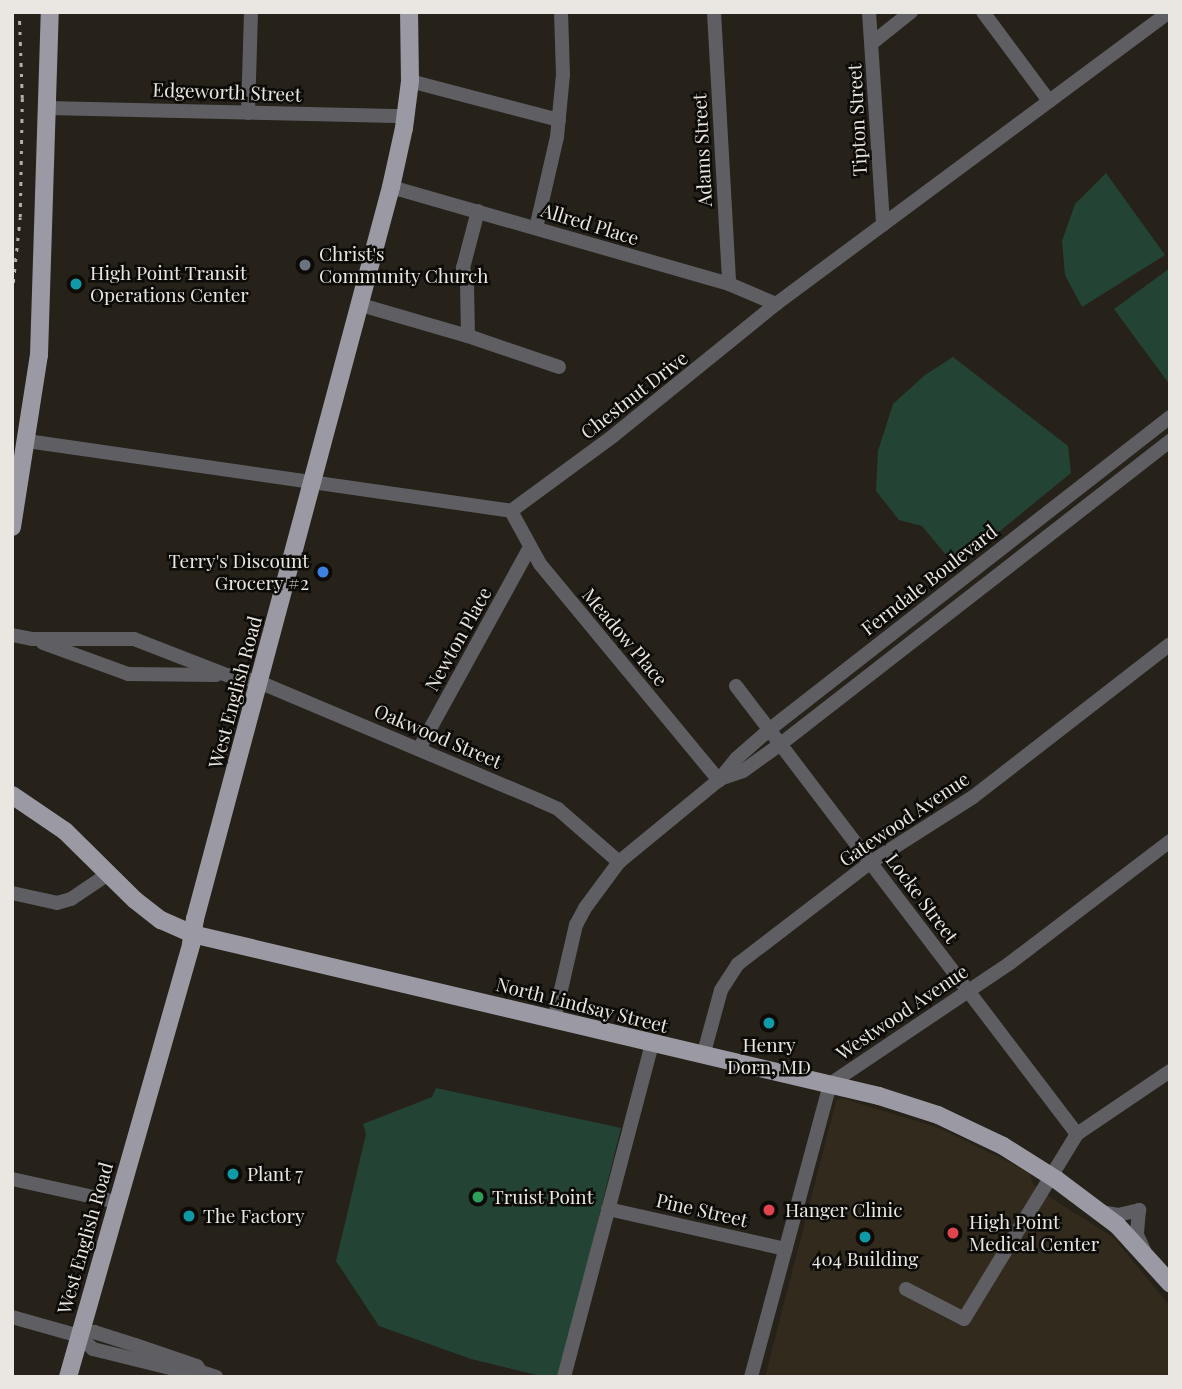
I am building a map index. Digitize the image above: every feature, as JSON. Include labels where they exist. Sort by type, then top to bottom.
[{"type":"main road","points":[[12,527],[39,355],[50,12]]},
{"type":"main road","name":"West English Road","points":[[68,1377],[192,934],[391,187],[406,116],[410,81],[409,12]]},
{"type":"main road","name":"North Lindsay Street","points":[[12,795],[65,831],[135,900],[161,920],[192,934],[880,1096],[938,1115],[1003,1146],[1097,1210],[1144,1252],[1170,1283]]},
{"type":"street","points":[[248,113],[251,12]]},
{"type":"street","points":[[536,228],[559,120],[563,75],[561,12]]},
{"type":"street","name":"Adams Street","points":[[714,12],[729,285]]},
{"type":"street","name":"Tipton Street","points":[[869,12],[883,225]]},
{"type":"street","points":[[872,43],[911,12]]},
{"type":"street","points":[[983,12],[1049,102]]},
{"type":"street","name":"Chestnut Drive","points":[[511,511],[623,428],[776,304],[1169,12]]},
{"type":"street","points":[[410,81],[559,120]]},
{"type":"street","name":"Edgeworth Street","points":[[47,108],[406,116]]},
{"type":"street","name":"Allred Place","points":[[391,187],[729,285],[776,304]]},
{"type":"street","points":[[468,336],[467,282],[463,268],[478,211]]},
{"type":"street","points":[[361,305],[468,336],[559,367]]},
{"type":"street","name":"Ferndale Boulevard","points":[[554,1020],[576,925],[585,908],[619,862],[719,780],[737,758],[770,729],[1170,417]]},
{"type":"street","points":[[27,441],[511,511]]},
{"type":"street","name":"Ferndale Boulevard","points":[[719,780],[743,771],[782,743],[1170,441]]},
{"type":"street","name":"Meadow Place","points":[[511,511],[540,564],[719,780]]},
{"type":"street","name":"Newton Place","points":[[419,749],[530,547]]},
{"type":"street","name":"Oakwood Street","points":[[12,635],[32,639],[128,674],[227,675],[259,681],[558,809],[619,862]]},
{"type":"street","name":"Oakwood Street","points":[[32,639],[134,639],[227,675]]},
{"type":"street","name":"Gatewood Avenue","points":[[703,1056],[721,990],[734,969],[871,862],[973,797],[1170,644]]},
{"type":"street","name":"Locke Street","points":[[736,686],[1077,1134]]},
{"type":"street","name":"Westwood Avenue","points":[[751,1377],[830,1084],[968,992],[1170,841]]},
{"type":"street","points":[[12,893],[57,903],[71,899],[108,874]]},
{"type":"street","points":[[564,1377],[652,1044]]},
{"type":"street","points":[[906,1289],[964,1319],[1077,1134],[1170,1071]]},
{"type":"street","points":[[12,1179],[117,1202]]},
{"type":"street","name":"Pine Street","points":[[608,1209],[786,1249]]},
{"type":"street","points":[[1097,1210],[1118,1216],[1139,1210],[1137,1235],[1144,1252]]},
{"type":"street","points":[[12,1317],[79,1336],[94,1332],[197,1366],[201,1372],[216,1377]]},
{"type":"shaded area","name":"High Point Medical Center","points":[[841,1098],[939,1128],[1009,1162],[1030,1174],[1033,1184],[1053,1199],[1114,1238],[1170,1306],[1170,1377],[765,1377],[836,1101]]},
{"type":"green space","points":[[1106,173],[1165,255],[1082,307],[1065,275],[1062,241],[1075,204]]},
{"type":"green space","points":[[1170,268],[1170,385],[1114,309]]},
{"type":"green space","points":[[953,357],[1068,446],[1071,473],[956,567],[922,526],[899,520],[876,491],[878,451],[893,404],[925,375]]},
{"type":"green space","name":"Truist Point","points":[[436,1088],[621,1128],[559,1377],[544,1377],[471,1359],[379,1326],[336,1261],[366,1134],[363,1124],[432,1097]]},
{"type":"railway","points":[[12,293],[20,217],[22,98],[19,12]]},
{"type":"place","name":"Christ's Community Church","points":[[305,265]]},
{"type":"place","name":"High Point Transit Operations Center","points":[[76,284]]},
{"type":"place","name":"Terry's Discount Grocery #2","points":[[323,572]]},
{"type":"place","name":"Henry Dorn, MD","points":[[769,1023]]},
{"type":"place","name":"Plant 7","points":[[233,1174]]},
{"type":"place","name":"Truist Point","points":[[478,1197]]},
{"type":"place","name":"Hanger Clinic","points":[[769,1210]]},
{"type":"place","name":"The Factory","points":[[189,1216]]},
{"type":"place","name":"High Point Medical Center","points":[[953,1233]]},
{"type":"place","name":"404 Building","points":[[865,1237]]}]
